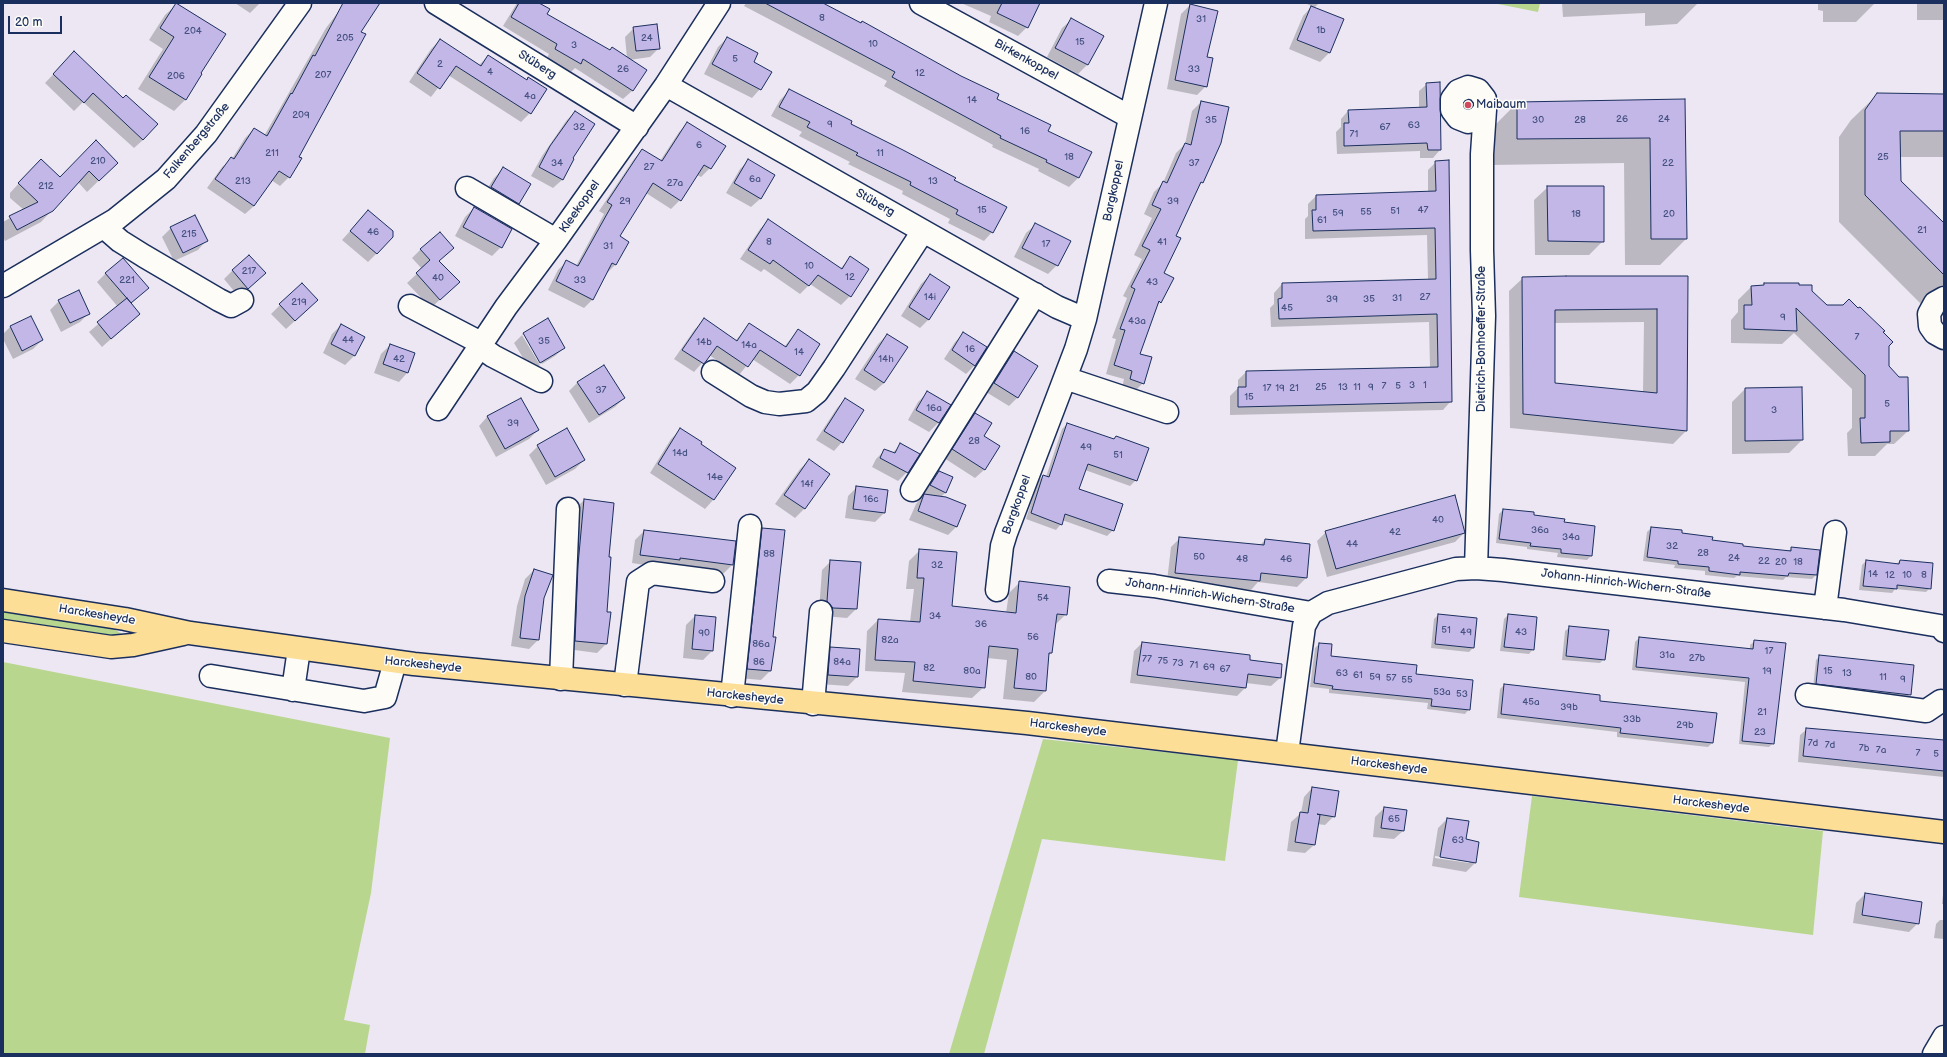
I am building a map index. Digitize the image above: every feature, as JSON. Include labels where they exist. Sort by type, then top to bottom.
[{"type":"main road","name":"Harckesheyde","points":[[3,600],[125,619],[190,633],[299,650],[396,662],[813,704],[1027,723],[1944,832]]},
{"type":"main road","name":"Harckesheyde","points":[[3,631],[111,647],[133,645],[190,633]]},
{"type":"street","name":"Falkenbergstraße","points":[[3,286],[104,227],[140,201],[166,179],[187,157],[226,108],[300,3]]},
{"type":"street","name":"Stüberg","points":[[436,3],[637,127]]},
{"type":"street","name":"Kleekoppel","points":[[438,409],[506,307],[637,127],[719,3]]},
{"type":"street","name":"Birkenkoppel","points":[[921,3],[1130,117]]},
{"type":"street","name":"Bargkoppel","points":[[997,590],[1002,546],[1006,533],[1076,349],[1085,319],[1156,3]]},
{"type":"street","name":"Stüberg","points":[[666,85],[1057,307],[1085,319]]},
{"type":"street","name":"Dietrich-Bonhoeffer-Straße","points":[[1476,568],[1484,316],[1482,250],[1482,154],[1484,110]]},
{"type":"street","points":[[467,188],[556,240]]},
{"type":"street","points":[[104,227],[120,241],[219,300],[231,306],[242,300]]},
{"type":"street","points":[[713,372],[752,396],[766,402],[779,404],[806,401],[817,392],[834,368],[923,231]]},
{"type":"street","points":[[912,490],[1035,294]]},
{"type":"street","points":[[1944,298],[1935,303],[1929,314],[1930,326],[1935,333],[1944,338]]},
{"type":"street","points":[[410,306],[480,345],[493,356],[541,381]]},
{"type":"street","points":[[1065,378],[1167,412]]},
{"type":"street","points":[[561,679],[568,509]]},
{"type":"street","points":[[732,696],[750,526]]},
{"type":"street","points":[[1825,608],[1835,532]]},
{"type":"street","name":"Johann-Hinrich-Wichern-Straße","points":[[1287,753],[1304,626],[1311,613],[1328,603],[1456,569],[1476,568],[1943,623]]},
{"type":"street","points":[[625,685],[638,582],[652,573],[712,581]]},
{"type":"street","name":"Johann-Hinrich-Wichern-Straße","points":[[1109,581],[1154,586],[1311,613]]},
{"type":"street","points":[[813,704],[820,612]]},
{"type":"street","points":[[293,690],[299,650]]},
{"type":"street","points":[[211,676],[364,701],[385,697],[396,662]]},
{"type":"street","points":[[1807,695],[1926,711],[1941,701],[1944,702]]},
{"type":"street","points":[[1934,1054],[1944,1037]]},
{"type":"green space","points":[[1493,3],[1540,3],[1538,12]]},
{"type":"green space","points":[[3,611],[112,628],[122,634],[110,640],[3,624]]},
{"type":"green space","points":[[3,662],[390,738],[371,893],[344,1020],[370,1025],[365,1054],[3,1054]]},
{"type":"green space","points":[[1043,739],[1238,760],[1225,861],[1042,839],[984,1054],[949,1054]]},
{"type":"green space","points":[[1532,796],[1823,831],[1813,935],[1519,897]]},
{"type":"building","points":[[176,3],[226,34],[186,100],[149,77],[174,37],[160,28]]},
{"type":"building","points":[[343,3],[380,3],[361,32],[366,34],[299,157],[302,158],[290,178],[279,171],[254,206],[215,179],[231,157],[234,159],[254,128],[267,136],[313,55],[315,56]]},
{"type":"building","points":[[519,3],[539,3],[550,9],[547,14],[610,50],[612,47],[647,70],[633,91],[583,59],[581,64],[555,49],[557,44],[511,17]]},
{"type":"building","points":[[765,3],[823,3],[861,23],[862,21],[961,76],[999,94],[997,99],[1051,125],[1048,131],[1092,152],[1079,178],[1046,162],[1047,160],[1000,138],[1001,136],[892,77],[895,72]]},
{"type":"building","points":[[1002,3],[1040,3],[1028,28],[997,13]]},
{"type":"building","points":[[1190,4],[1218,11],[1207,57],[1213,58],[1207,87],[1175,80]]},
{"type":"building","points":[[1311,6],[1344,19],[1330,53],[1297,40]]},
{"type":"building","points":[[1071,18],[1104,36],[1088,65],[1055,48]]},
{"type":"building","points":[[657,24],[660,49],[636,51],[633,27]]},
{"type":"building","points":[[727,37],[758,53],[754,62],[772,72],[761,90],[712,64]]},
{"type":"building","points":[[440,39],[481,66],[488,55],[527,80],[528,77],[547,89],[531,114],[456,66],[440,89],[417,73]]},
{"type":"building","points":[[74,51],[123,98],[126,95],[158,124],[143,140],[93,93],[84,103],[53,74]]},
{"type":"building","points":[[1440,82],[1441,150],[1428,150],[1427,143],[1344,146],[1344,123],[1349,123],[1348,110],[1427,107],[1426,83]]},
{"type":"building","points":[[789,89],[852,121],[851,124],[956,178],[954,180],[1007,207],[993,233],[956,214],[958,210],[910,185],[911,182],[856,155],[858,153],[807,127],[810,122],[779,107]]},
{"type":"building","points":[[1877,93],[1944,94],[1944,131],[1900,131],[1901,181],[1944,223],[1944,275],[1865,195],[1865,110]]},
{"type":"building","points":[[1685,99],[1687,239],[1651,239],[1650,138],[1517,139],[1517,102]]},
{"type":"building","points":[[1201,101],[1229,107],[1221,143],[1203,183],[1201,182],[1176,236],[1181,238],[1164,273],[1174,278],[1161,303],[1159,301],[1140,354],[1152,357],[1144,384],[1130,379],[1132,371],[1114,365],[1125,330],[1120,329],[1135,289],[1131,287],[1150,250],[1142,246],[1161,209],[1152,205],[1163,181],[1167,183],[1185,143],[1191,145]]},
{"type":"building","points":[[575,111],[595,124],[573,158],[574,159],[563,180],[539,167],[550,146]]},
{"type":"building","points":[[687,122],[726,146],[711,169],[704,165],[681,201],[653,183],[620,236],[629,242],[616,265],[612,263],[593,300],[556,281],[566,260],[578,266],[612,205],[607,202],[642,149],[662,161]]},
{"type":"building","points":[[96,140],[118,163],[99,181],[89,171],[53,211],[17,230],[9,216],[38,202],[18,183],[41,159],[60,177]]},
{"type":"building","points":[[748,159],[775,175],[761,199],[734,183]]},
{"type":"building","points":[[1449,160],[1452,402],[1238,407],[1238,387],[1246,387],[1246,371],[1438,367],[1437,314],[1279,319],[1278,299],[1282,298],[1282,283],[1436,279],[1435,228],[1313,231],[1312,210],[1316,210],[1316,195],[1436,191],[1435,161]]},
{"type":"building","points":[[503,167],[531,184],[519,204],[491,187]]},
{"type":"building","points":[[1547,186],[1604,186],[1604,242],[1548,241]]},
{"type":"building","points":[[474,207],[512,229],[502,248],[463,227]]},
{"type":"building","points":[[368,210],[393,231],[393,237],[377,254],[350,231]]},
{"type":"building","points":[[195,215],[208,241],[183,253],[170,227]]},
{"type":"building","points":[[768,219],[842,269],[850,256],[869,269],[851,297],[818,275],[809,286],[773,260],[770,264],[748,250]]},
{"type":"building","points":[[1035,223],[1071,241],[1058,266],[1022,248]]},
{"type":"building","points":[[440,232],[454,248],[439,261],[460,282],[440,300],[416,273],[430,260],[420,249]]},
{"type":"building","points":[[249,255],[266,273],[248,289],[232,270]]},
{"type":"building","points":[[123,258],[149,288],[131,303],[105,273]]},
{"type":"building","points":[[930,274],[950,287],[929,320],[909,307]]},
{"type":"building","points":[[1688,276],[1687,431],[1523,414],[1522,277]],"holes":[[[1657,309],[1657,393],[1555,383],[1555,310]]]},
{"type":"building","points":[[302,283],[318,300],[295,321],[279,304]]},
{"type":"building","points":[[1764,283],[1799,283],[1799,285],[1812,285],[1812,291],[1827,305],[1843,305],[1849,299],[1858,308],[1860,307],[1885,331],[1883,332],[1893,342],[1889,346],[1889,366],[1899,377],[1908,377],[1909,431],[1890,431],[1890,442],[1861,443],[1860,418],[1865,418],[1865,375],[1796,308],[1797,331],[1744,329],[1744,305],[1752,305],[1751,286],[1764,285]]},
{"type":"building","points":[[79,290],[90,314],[70,323],[58,300]]},
{"type":"building","points":[[127,298],[140,314],[111,339],[97,322]]},
{"type":"building","points":[[31,316],[43,340],[22,351],[10,326]]},
{"type":"building","points":[[548,318],[565,348],[540,363],[523,333]]},
{"type":"building","points":[[704,318],[737,341],[749,323],[786,347],[798,329],[820,344],[800,376],[760,350],[748,367],[717,346],[704,364],[682,350]]},
{"type":"building","points":[[341,324],[365,337],[355,356],[331,344]]},
{"type":"building","points":[[963,332],[987,347],[975,366],[952,350]]},
{"type":"building","points":[[887,334],[908,347],[884,383],[864,370]]},
{"type":"building","points":[[390,344],[415,353],[408,373],[383,364]]},
{"type":"building","points":[[1014,351],[1038,366],[1018,398],[994,383]]},
{"type":"building","points":[[604,365],[625,398],[599,415],[577,382]]},
{"type":"building","points":[[1802,387],[1803,440],[1745,441],[1745,388]]},
{"type":"building","points":[[927,391],[951,405],[939,423],[916,410]]},
{"type":"building","points":[[521,398],[539,430],[505,449],[487,416]]},
{"type":"building","points":[[845,398],[864,410],[843,443],[824,431]]},
{"type":"building","points":[[975,413],[992,423],[984,436],[1000,446],[985,470],[952,449]]},
{"type":"building","points":[[1067,423],[1114,439],[1116,436],[1149,448],[1137,481],[1088,464],[1079,489],[1123,504],[1114,531],[1065,514],[1062,525],[1031,513],[1043,475],[1049,477]]},
{"type":"building","points":[[567,428],[585,460],[555,477],[537,445]]},
{"type":"building","points":[[680,428],[702,442],[701,444],[736,468],[714,500],[658,464]]},
{"type":"building","points":[[900,443],[920,454],[908,473],[880,458],[884,449],[895,453]]},
{"type":"building","points":[[809,459],[830,474],[805,509],[784,495]]},
{"type":"building","points":[[939,471],[953,477],[946,493],[930,485]]},
{"type":"building","points":[[856,486],[888,490],[885,513],[853,509]]},
{"type":"building","points":[[924,494],[946,497],[966,505],[957,527],[918,511]]},
{"type":"building","points":[[1455,495],[1465,533],[1336,569],[1325,531]]},
{"type":"building","points":[[584,499],[614,503],[609,557],[611,557],[607,612],[611,612],[607,644],[575,641],[578,565]]},
{"type":"building","points":[[1503,509],[1534,512],[1534,515],[1565,519],[1564,522],[1595,526],[1592,556],[1561,553],[1561,549],[1530,546],[1531,543],[1499,539]]},
{"type":"building","points":[[1651,527],[1682,530],[1682,533],[1713,537],[1712,540],[1743,544],[1743,546],[1791,551],[1791,547],[1820,550],[1817,575],[1789,573],[1788,576],[1740,572],[1740,575],[1709,571],[1709,567],[1678,564],[1678,561],[1647,557]]},
{"type":"building","points":[[762,528],[785,530],[773,637],[776,637],[771,671],[747,669]]},
{"type":"building","points":[[644,530],[736,541],[733,565],[680,558],[680,560],[640,555]]},
{"type":"building","points":[[1179,537],[1264,545],[1265,539],[1310,544],[1307,578],[1261,573],[1260,581],[1175,573]]},
{"type":"building","points":[[919,549],[957,552],[952,606],[1016,613],[1019,581],[1070,587],[1067,615],[1057,614],[1052,653],[1049,653],[1046,691],[1014,688],[1018,649],[989,646],[985,688],[913,681],[915,662],[875,660],[878,619],[920,622],[924,578],[917,578]]},
{"type":"building","points":[[830,560],[861,562],[857,609],[833,608],[827,601]]},
{"type":"building","points":[[1866,560],[1899,564],[1900,560],[1933,563],[1931,589],[1897,585],[1897,589],[1863,586]]},
{"type":"building","points":[[534,569],[553,575],[544,598],[539,640],[520,638],[525,596]]},
{"type":"building","points":[[1438,614],[1477,618],[1474,648],[1435,644]]},
{"type":"building","points":[[1508,614],[1537,617],[1534,650],[1504,647]]},
{"type":"building","points":[[695,615],[716,617],[713,651],[692,649]]},
{"type":"building","points":[[1569,626],[1609,630],[1605,660],[1566,656]]},
{"type":"building","points":[[1639,637],[1753,649],[1754,640],[1786,643],[1774,744],[1742,741],[1749,678],[1636,667]]},
{"type":"building","points":[[1142,642],[1250,655],[1250,660],[1282,664],[1281,678],[1248,674],[1246,688],[1137,675]]},
{"type":"building","points":[[1319,643],[1332,644],[1331,656],[1417,665],[1416,674],[1473,680],[1470,710],[1431,706],[1432,699],[1332,689],[1333,686],[1314,683]]},
{"type":"building","points":[[830,647],[860,649],[858,677],[828,675]]},
{"type":"building","points":[[1819,655],[1914,665],[1911,695],[1816,684]]},
{"type":"building","points":[[1504,684],[1600,695],[1600,701],[1717,713],[1713,743],[1620,733],[1621,728],[1501,714]]},
{"type":"building","points":[[1806,728],[1944,740],[1944,771],[1803,756]]},
{"type":"building","points":[[1312,787],[1339,791],[1335,817],[1317,814],[1320,815],[1315,845],[1295,842],[1300,812],[1308,813]]},
{"type":"building","points":[[1384,807],[1407,810],[1404,831],[1381,828]]},
{"type":"building","points":[[1447,818],[1469,821],[1466,839],[1479,842],[1476,863],[1440,857]]},
{"type":"building","points":[[1865,893],[1922,902],[1919,924],[1862,915]]},
{"type":"place","name":"Maibaum","points":[[1468,105]]}]
